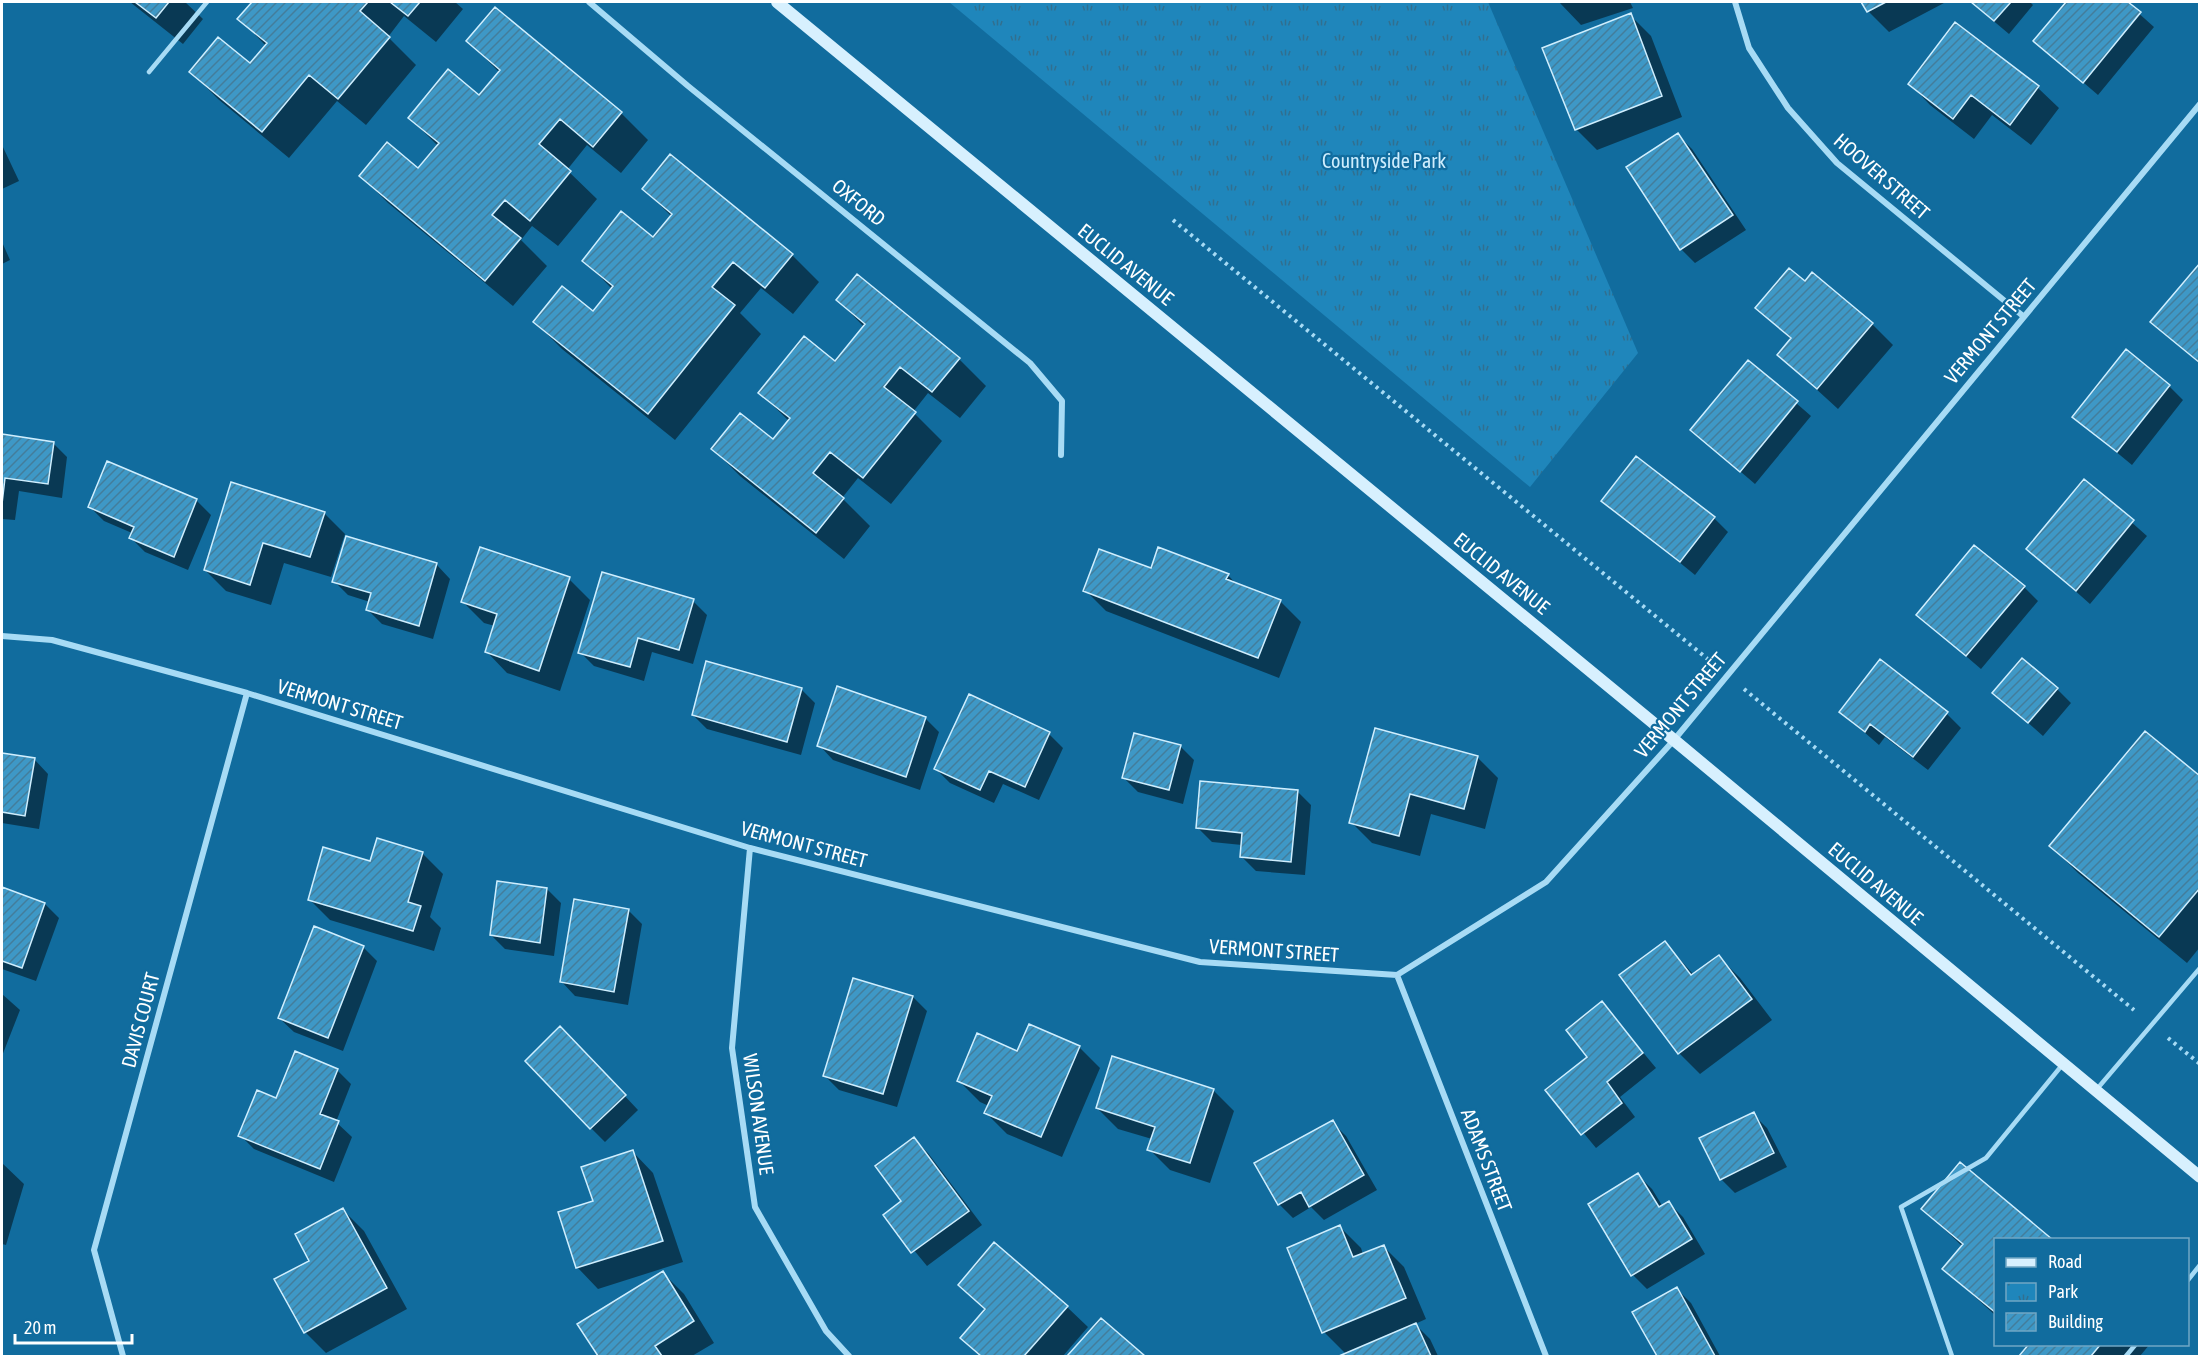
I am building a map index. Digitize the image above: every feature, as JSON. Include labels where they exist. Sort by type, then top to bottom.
[{"type":"main road","name":"EUCLID AVENUE","points":[[777,2],[1674,740],[2199,1177]]},
{"type":"street","name":"OXFORD","points":[[589,2],[688,86],[1030,363],[1062,401],[1060,455]]},
{"type":"street","name":"HOOVER STREET","points":[[1735,2],[1749,48],[1788,108],[1837,163],[2024,316]]},
{"type":"street","name":"VERMONT STREET","points":[[2,636],[52,640],[247,693],[750,848],[1200,962],[1397,975],[1546,882],[1674,740],[2199,104]]},
{"type":"street","name":"DAVIS COURT","points":[[123,1356],[94,1250],[247,693]]},
{"type":"street","name":"WILSON AVENUE","points":[[750,848],[732,1048],[755,1207],[826,1331],[849,1356]]},
{"type":"street","name":"ADAMS STREET","points":[[1397,975],[1546,1356]]},
{"type":"lane","points":[[148,72],[207,2]]},
{"type":"lane","points":[[2096,1091],[2199,968]]},
{"type":"lane","points":[[1952,1356],[1901,1207],[1986,1158],[2063,1064]]},
{"type":"lane","points":[[2189,1278],[2199,1265]]},
{"type":"path","points":[[1173,220],[2199,1064]]},
{"type":"green space","name":"Countryside Park","points":[[949,2],[1488,2],[1638,353],[1530,487]]},
{"type":"building","points":[[135,2],[169,2],[156,18]]},
{"type":"building","points":[[252,2],[368,2],[360,11],[390,37],[338,99],[309,75],[262,132],[189,72],[218,37],[250,63],[267,43],[237,19]]},
{"type":"building","points":[[390,2],[420,2],[408,16]]},
{"type":"building","points":[[1861,2],[1886,2],[1867,12]]},
{"type":"building","points":[[1971,2],[2011,2],[1994,21]]},
{"type":"building","points":[[2066,2],[2128,2],[2141,12],[2083,83],[2033,41]]},
{"type":"building","points":[[495,7],[622,112],[593,147],[560,119],[539,144],[571,171],[530,221],[505,200],[492,215],[521,238],[485,281],[359,176],[387,142],[418,168],[439,143],[408,118],[448,69],[479,95],[500,70],[466,41]]},
{"type":"building","points":[[1631,13],[1662,96],[1575,130],[1542,48]]},
{"type":"building","points":[[1955,22],[2039,86],[2010,125],[1971,95],[1953,119],[1908,84]]},
{"type":"building","points":[[1678,133],[1733,215],[1680,250],[1626,167]]},
{"type":"building","points":[[670,154],[793,254],[765,288],[733,262],[712,287],[735,305],[648,414],[533,322],[562,286],[593,311],[613,286],[582,261],[621,211],[653,237],[672,214],[642,189]]},
{"type":"building","points":[[2200,263],[2200,363],[2150,322]]},
{"type":"building","points":[[1789,268],[1805,281],[1812,272],[1873,323],[1817,389],[1777,355],[1791,338],[1755,308]]},
{"type":"building","points":[[857,274],[960,358],[932,392],[900,367],[884,387],[916,412],[863,478],[830,452],[813,473],[844,498],[816,533],[711,449],[740,413],[773,439],[790,418],[758,393],[804,336],[835,361],[865,324],[836,300]]},
{"type":"building","points":[[2126,349],[2170,385],[2117,452],[2072,417]]},
{"type":"building","points":[[1748,360],[1798,401],[1740,472],[1690,430]]},
{"type":"building","points":[[2,434],[54,442],[48,484],[5,478],[2,504]]},
{"type":"building","points":[[1636,456],[1715,517],[1680,562],[1601,501]]},
{"type":"building","points":[[107,461],[197,499],[174,557],[129,538],[134,527],[88,507]]},
{"type":"building","points":[[2084,479],[2134,520],[2076,591],[2026,549]]},
{"type":"building","points":[[231,482],[325,512],[310,557],[263,543],[250,585],[204,570]]},
{"type":"building","points":[[346,536],[437,563],[419,626],[366,610],[371,593],[332,582]]},
{"type":"building","points":[[1974,545],[2025,586],[1966,656],[1916,615]]},
{"type":"building","points":[[480,547],[570,577],[539,671],[485,652],[497,614],[461,602]]},
{"type":"building","points":[[1158,547],[1229,574],[1226,579],[1281,600],[1258,658],[1083,591],[1099,549],[1151,568]]},
{"type":"building","points":[[602,572],[694,599],[679,650],[638,638],[630,667],[578,653]]},
{"type":"building","points":[[2022,658],[2058,688],[2028,723],[1992,693]]},
{"type":"building","points":[[1880,659],[1948,712],[1913,757],[1870,724],[1865,732],[1839,712]]},
{"type":"building","points":[[706,661],[802,688],[787,742],[692,715]]},
{"type":"building","points":[[837,686],[926,717],[906,777],[817,746]]},
{"type":"building","points":[[969,694],[1050,732],[1025,787],[989,771],[980,790],[934,769]]},
{"type":"building","points":[[1375,728],[1478,756],[1464,809],[1410,794],[1399,836],[1349,823]]},
{"type":"building","points":[[2145,731],[2200,776],[2200,888],[2159,937],[2049,846]]},
{"type":"building","points":[[1134,733],[1181,745],[1169,790],[1122,778]]},
{"type":"building","points":[[2,753],[35,758],[25,816],[2,812]]},
{"type":"building","points":[[1200,781],[1298,790],[1291,862],[1240,857],[1242,833],[1196,828]]},
{"type":"building","points":[[377,838],[423,852],[408,902],[421,906],[413,931],[308,900],[323,847],[370,861]]},
{"type":"building","points":[[497,881],[547,888],[540,943],[490,935]]},
{"type":"building","points":[[2,887],[45,903],[22,968],[2,961]]},
{"type":"building","points":[[574,899],[629,909],[614,992],[560,982]]},
{"type":"building","points":[[314,926],[364,946],[328,1038],[278,1018]]},
{"type":"building","points":[[1665,941],[1691,975],[1719,955],[1752,999],[1678,1054],[1619,975]]},
{"type":"building","points":[[853,978],[913,996],[883,1094],[823,1076]]},
{"type":"building","points":[[1602,1001],[1643,1053],[1607,1082],[1622,1103],[1581,1135],[1545,1090],[1587,1057],[1566,1030]]},
{"type":"building","points":[[1029,1024],[1080,1046],[1041,1137],[984,1113],[992,1096],[957,1081],[977,1033],[1017,1051]]},
{"type":"building","points":[[560,1026],[626,1095],[590,1129],[525,1061]]},
{"type":"building","points":[[295,1051],[338,1069],[320,1114],[339,1121],[320,1169],[238,1136],[257,1090],[276,1098]]},
{"type":"building","points":[[1112,1056],[1214,1089],[1190,1163],[1147,1150],[1155,1127],[1096,1108]]},
{"type":"building","points":[[1754,1112],[1774,1153],[1720,1180],[1699,1138]]},
{"type":"building","points":[[1333,1120],[1364,1175],[1309,1207],[1301,1192],[1278,1205],[1254,1163]]},
{"type":"building","points":[[914,1137],[969,1211],[911,1253],[883,1215],[901,1201],[875,1166]]},
{"type":"building","points":[[633,1150],[663,1241],[576,1268],[558,1212],[593,1201],[581,1167]]},
{"type":"building","points":[[1960,1162],[2051,1238],[1994,1238],[1994,1311],[1942,1269],[1963,1244],[1921,1209]]},
{"type":"building","points":[[1638,1173],[1659,1207],[1669,1201],[1692,1239],[1631,1276],[1588,1204]]},
{"type":"building","points":[[343,1208],[387,1288],[304,1333],[274,1279],[309,1261],[295,1234]]},
{"type":"building","points":[[1340,1225],[1353,1257],[1384,1245],[1406,1298],[1322,1333],[1287,1248]]},
{"type":"building","points":[[994,1242],[1068,1306],[1024,1356],[981,1356],[960,1338],[985,1309],[958,1285]]},
{"type":"building","points":[[663,1271],[694,1321],[655,1346],[662,1356],[598,1356],[577,1324]]},
{"type":"building","points":[[1677,1287],[1715,1356],[1657,1356],[1632,1312]]},
{"type":"building","points":[[1101,1318],[1145,1356],[1067,1356]]},
{"type":"building","points":[[1416,1323],[1431,1356],[1339,1356]]},
{"type":"building","points":[[2027,1346],[2099,1346],[2091,1356],[2019,1356]]}]
